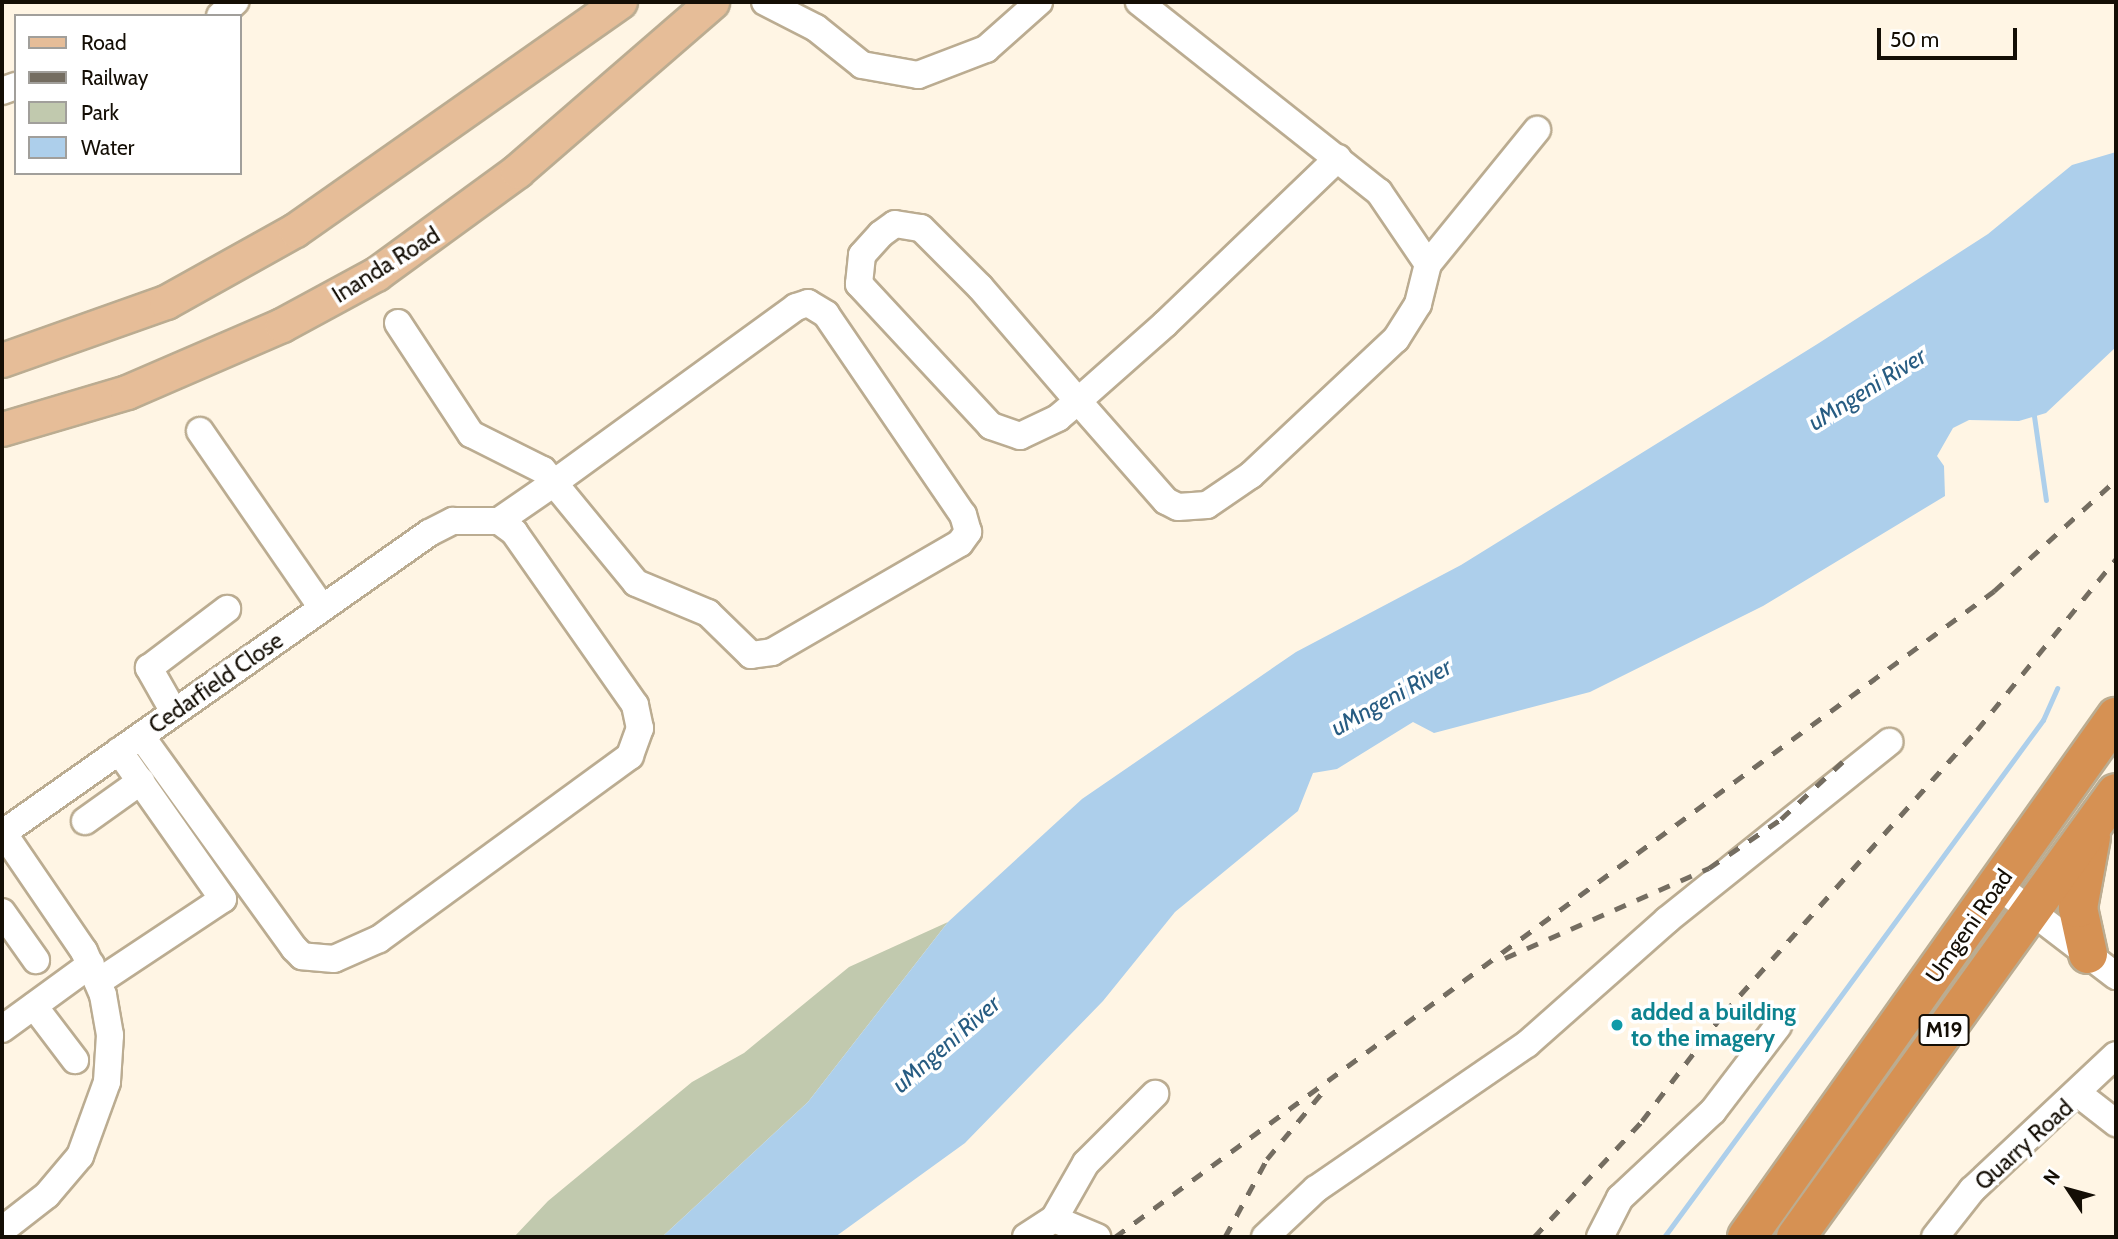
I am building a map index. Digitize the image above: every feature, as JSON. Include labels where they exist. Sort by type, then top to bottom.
[{"type":"highway","name":"Umgeni Road","points":[[1747,1237],[2116,717]]},
{"type":"highway","name":"Umgeni Road","points":[[1796,1237],[2116,793]]},
{"type":"highway","points":[[2094,825],[2078,908],[2102,965]]},
{"type":"main road","points":[[2,360],[166,302],[295,230],[620,2]]},
{"type":"main road","name":"Inanda Road","points":[[2,429],[127,392],[282,325],[376,274],[517,171],[712,2]]},
{"type":"street","points":[[222,14],[235,2]]},
{"type":"street","points":[[765,2],[816,28],[862,65],[918,75],[986,49],[1039,2]]},
{"type":"street","points":[[806,2],[816,28]]},
{"type":"street","points":[[1139,2],[1338,158],[1397,211],[1428,264]]},
{"type":"street","points":[[1338,158],[1078,401],[1020,436],[991,426],[869,297],[856,269],[862,255],[895,224],[921,228],[1078,401],[1166,501],[1178,507],[1207,505],[1251,475],[1396,339],[1418,304],[1428,264],[1537,130]]},
{"type":"street","points":[[142,736],[302,956],[334,959],[379,939],[637,746],[635,705],[514,532],[499,521],[554,482],[808,303],[825,314],[963,515],[968,532],[937,557],[755,656],[708,613],[636,583],[554,482],[543,470],[471,434],[398,323]]},
{"type":"street","points":[[200,431],[322,608]]},
{"type":"street","name":"Cedarfield Close","points":[[5,841],[119,751],[429,533],[453,521],[499,521]]},
{"type":"street","points":[[174,712],[149,668],[227,609]]},
{"type":"street","points":[[1265,1237],[1286,1214],[1527,1044],[1667,920],[1889,742]]},
{"type":"street","points":[[2,1029],[34,1006],[223,899],[119,751]]},
{"type":"street","points":[[85,821],[141,781]]},
{"type":"street","points":[[2,1230],[63,1178],[99,1116],[110,1035],[95,973],[5,841]]},
{"type":"street","points":[[1997,885],[2102,965]]},
{"type":"street","points":[[2,912],[36,960]]},
{"type":"street","points":[[34,1006],[75,1060]]},
{"type":"street","points":[[1600,1237],[1620,1198],[1713,1111],[1778,1026]]},
{"type":"street","name":"Quarry Road","points":[[1935,1237],[1972,1190],[2080,1095],[2116,1055]]},
{"type":"street","points":[[1026,1237],[1054,1219],[1086,1163],[1155,1094]]},
{"type":"street","points":[[2080,1095],[2116,1124]]},
{"type":"street","points":[[1054,1219],[1097,1237]]},
{"type":"green space","points":[[948,922],[808,1102],[662,1237],[514,1237],[548,1201],[692,1082],[744,1053],[849,967]]},
{"type":"water","name":"uMngeni River","points":[[2116,152],[2116,347],[2046,413],[2019,421],[1969,420],[1953,428],[1937,456],[1944,466],[1945,496],[1763,606],[1590,692],[1434,733],[1413,722],[1337,769],[1313,773],[1298,811],[1175,912],[1103,1001],[965,1143],[835,1237],[662,1237],[808,1102],[948,922],[1082,799],[1296,652],[1461,565],[1819,343],[1988,234],[2072,165]]},
{"type":"waterway","points":[[2033,409],[2046,500]]},
{"type":"waterway","points":[[1664,1237],[2043,720],[2057,688]]},
{"type":"railway","points":[[1115,1237],[1994,591],[2116,480]]},
{"type":"railway","points":[[1534,1237],[1642,1121],[1724,1013],[1977,730],[2116,559]]},
{"type":"railway","points":[[1505,958],[1709,868],[1781,819],[1851,754]]},
{"type":"railway","points":[[1225,1237],[1267,1159],[1326,1088]]},
{"type":"place","name":"added a building to the imagery","points":[[1617,1025]]}]
